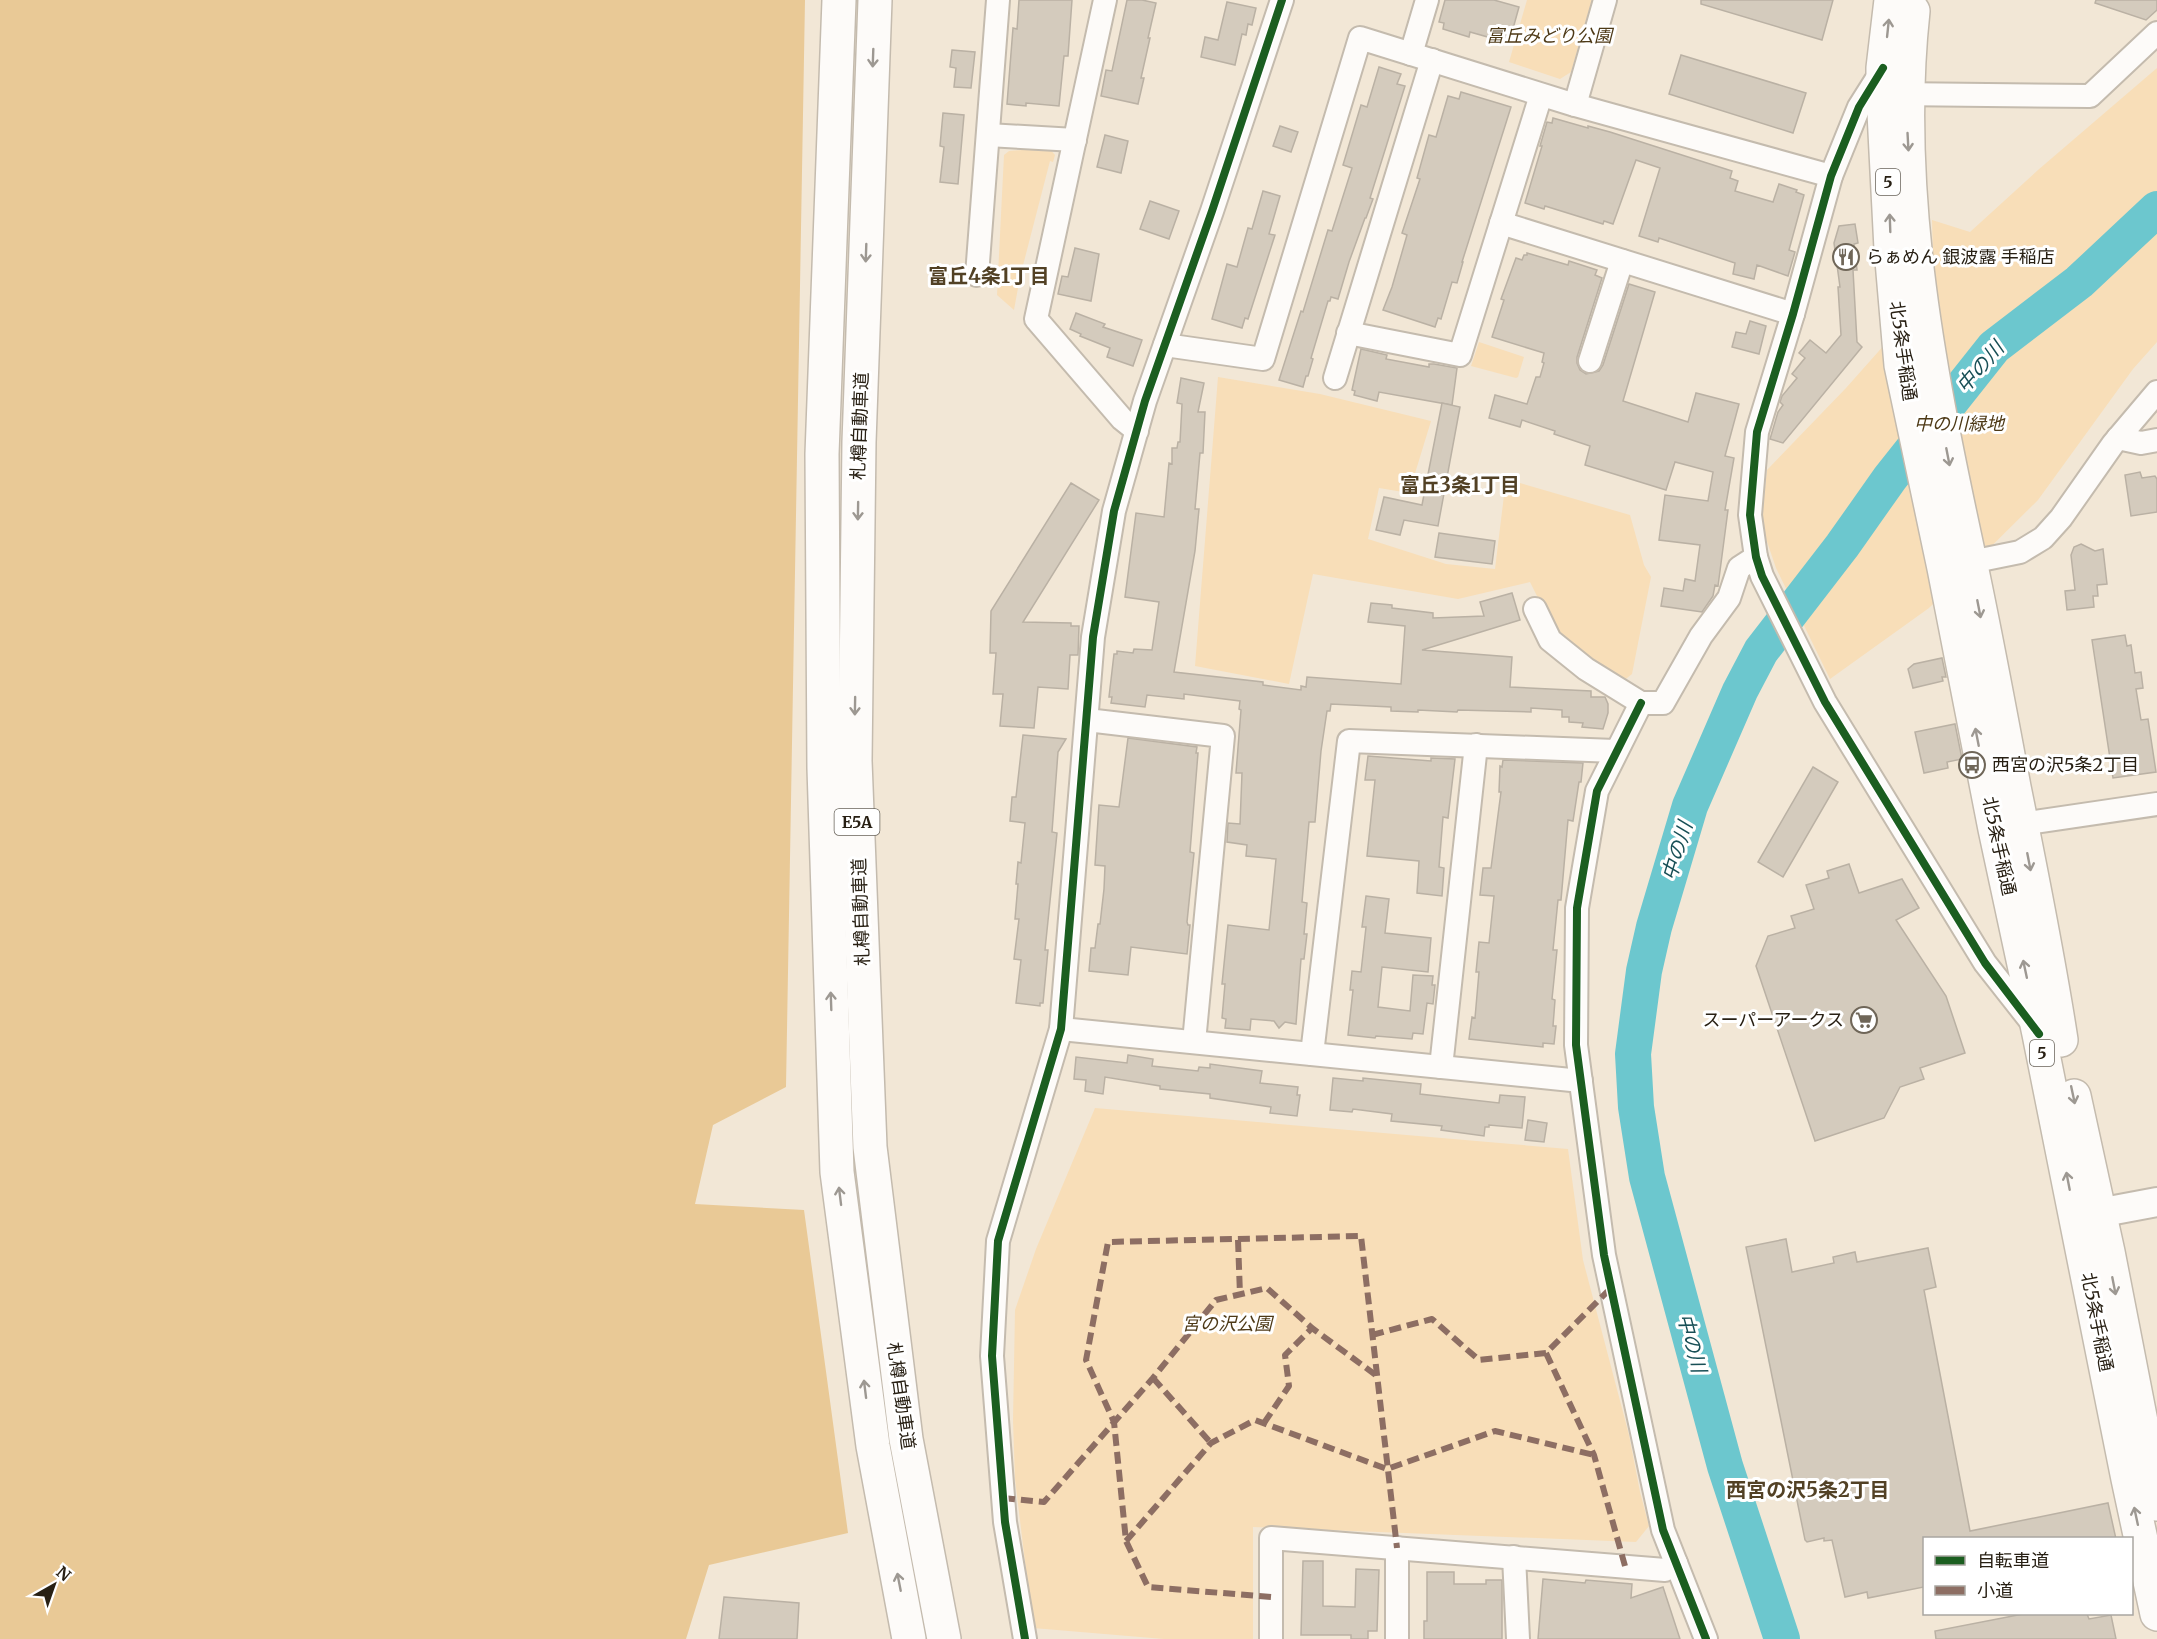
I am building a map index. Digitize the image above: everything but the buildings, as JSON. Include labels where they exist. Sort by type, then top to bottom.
[{"type":"highway","name":"札樽自動車道","points":[[839,0],[822,454],[824,768],[837,1172],[873,1446],[909,1639]]},
{"type":"highway","name":"札樽自動車道","points":[[875,0],[859,442],[855,761],[870,1147],[906,1439],[944,1639]]},
{"type":"highway","name":"北5条手稲通","points":[[1891,0],[1891,85],[1908,143],[1916,246],[1915,361],[1957,565],[2021,824],[2053,985],[2087,1215],[2157,1614]]},
{"type":"highway","name":"北5条手稲通","points":[[1891,85],[1907,64],[1914,0]]},
{"type":"highway","name":"北5条手稲通","points":[[1957,565],[1995,829],[2039,1034],[2087,1215],[2157,1504]]},
{"type":"street","points":[[977,275],[998,0]]},
{"type":"street","points":[[1105,0],[1036,319],[1122,419],[1137,431]]},
{"type":"street","points":[[1025,1639],[1005,1522],[992,1356],[998,1241],[1061,1029],[1093,637],[1114,511],[1165,345],[1282,0]]},
{"type":"street","points":[[1335,378],[1421,57],[1427,0]]},
{"type":"street","points":[[1575,105],[1605,0]]},
{"type":"street","points":[[2039,1034],[1985,963],[1825,702],[1759,567],[1750,515],[1757,432],[1793,314],[1831,176],[1859,107],[1891,85],[2090,96],[2157,33]]},
{"type":"street","points":[[1165,345],[1263,359],[1360,38],[1575,105],[1831,176]]},
{"type":"street","points":[[1348,333],[1461,355],[1541,94]]},
{"type":"street","points":[[988,135],[1075,140]]},
{"type":"street","points":[[1501,224],[1793,314]]},
{"type":"street","points":[[1590,362],[1622,261]]},
{"type":"street","points":[[1957,565],[2020,552],[2043,538],[2061,518],[2118,438],[2157,392]]},
{"type":"street","points":[[2118,438],[2141,443],[2157,440]]},
{"type":"street","points":[[1535,609],[1550,640],[1586,669],[1641,703],[1663,703],[1701,636],[1730,598],[1740,568],[1759,567]]},
{"type":"street","points":[[1641,703],[1597,791],[1577,908],[1576,1045],[1604,1255],[1663,1530],[1706,1639]]},
{"type":"street","points":[[1087,720],[1223,736],[1194,1042]]},
{"type":"street","points":[[1312,1054],[1349,741],[1615,752]]},
{"type":"street","points":[[1441,1067],[1476,745]]},
{"type":"street","points":[[2021,824],[2157,804]]},
{"type":"street","points":[[1061,1029],[1581,1081]]},
{"type":"street","points":[[2087,1215],[2157,1202]]},
{"type":"street","points":[[1271,1639],[1271,1538],[1665,1570],[1676,1563]]},
{"type":"street","points":[[1397,1548],[1397,1639]]},
{"type":"street","points":[[1514,1557],[1518,1639]]},
{"type":"green space","name":"富丘みどり公園","points":[[1527,0],[1592,0],[1571,72],[1560,79],[1509,62]]},
{"type":"green space","name":"中の川緑地","points":[[2157,68],[2157,342],[2133,369],[2038,500],[1929,608],[1830,679],[1776,568],[1761,524],[1767,470],[1846,388],[1934,289],[1932,220],[1970,232]]},
{"type":"green space","points":[[1049,148],[1055,155],[1053,162],[1050,161],[1020,277],[1014,310],[997,295],[1004,155],[1009,151]]},
{"type":"green space","points":[[1479,342],[1524,357],[1518,377],[1471,366]]},
{"type":"green space","points":[[1218,377],[1320,394],[1431,421],[1409,493],[1379,488],[1368,539],[1446,564],[1495,569],[1506,479],[1630,515],[1644,565],[1651,577],[1632,674],[1622,682],[1554,630],[1530,582],[1458,599],[1313,574],[1289,684],[1195,666]]},
{"type":"green space","name":"宮の沢公園","points":[[1095,1108],[1568,1149],[1583,1260],[1629,1435],[1649,1526],[1636,1542],[1253,1527],[1253,1639],[1164,1639],[1033,1628],[1015,1479],[1013,1420],[1015,1310],[1036,1249]]},
{"type":"shaded area","points":[[0,0],[805,0],[786,1087],[713,1125],[695,1204],[804,1210],[848,1533],[709,1565],[686,1639],[0,1639]]},
{"type":"waterway","name":"中の川","points":[[1782,1639],[1725,1466],[1647,1177],[1636,1107],[1633,1054],[1644,971],[1654,927],[1690,806],[1740,691],[1761,651],[1842,546],[1890,478],[1994,347],[2079,282],[2157,209]]},
{"type":"marked path","points":[[1271,1597],[1148,1587],[1126,1541],[1114,1422],[1086,1360],[1108,1242],[1361,1236],[1397,1548]]},
{"type":"marked path","points":[[1238,1240],[1240,1295]]},
{"type":"marked path","points":[[1003,1498],[1044,1502],[1153,1378],[1216,1300],[1267,1288],[1312,1328],[1377,1376]]},
{"type":"marked path","points":[[1372,1335],[1432,1319],[1479,1360],[1546,1353],[1611,1288]]},
{"type":"marked path","points":[[1264,1423],[1289,1386],[1285,1355],[1312,1328]]},
{"type":"marked path","points":[[1546,1353],[1594,1455],[1625,1566]]},
{"type":"marked path","points":[[1153,1378],[1211,1443]]},
{"type":"marked path","points":[[1126,1541],[1211,1443],[1255,1420],[1387,1469],[1495,1431],[1594,1455]]},
{"type":"cycle path","points":[[1025,1639],[1005,1522],[992,1356],[998,1241],[1061,1029],[1093,637],[1114,511],[1145,401],[1212,211],[1282,0]]},
{"type":"cycle path","points":[[1883,68],[1859,107],[1831,176],[1793,314],[1757,432],[1750,515],[1756,557],[1762,576],[1825,702],[1985,963],[2039,1034]]},
{"type":"cycle path","points":[[1641,703],[1597,791],[1577,908],[1576,1045],[1604,1255],[1663,1530],[1706,1639]]},
{"type":"place","name":"らぁめん 銀波露 手稲店","points":[[1846,257]]},
{"type":"place","name":"西宮の沢5条2丁目","points":[[1972,765]]},
{"type":"place","name":"スーパーアークス","points":[[1864,1020]]},
{"type":"district","name":"富丘4条1丁目","points":[[989,276]]},
{"type":"district","name":"富丘3条1丁目","points":[[1460,485]]},
{"type":"district","name":"西宮の沢5条2丁目","points":[[1808,1490]]}]
